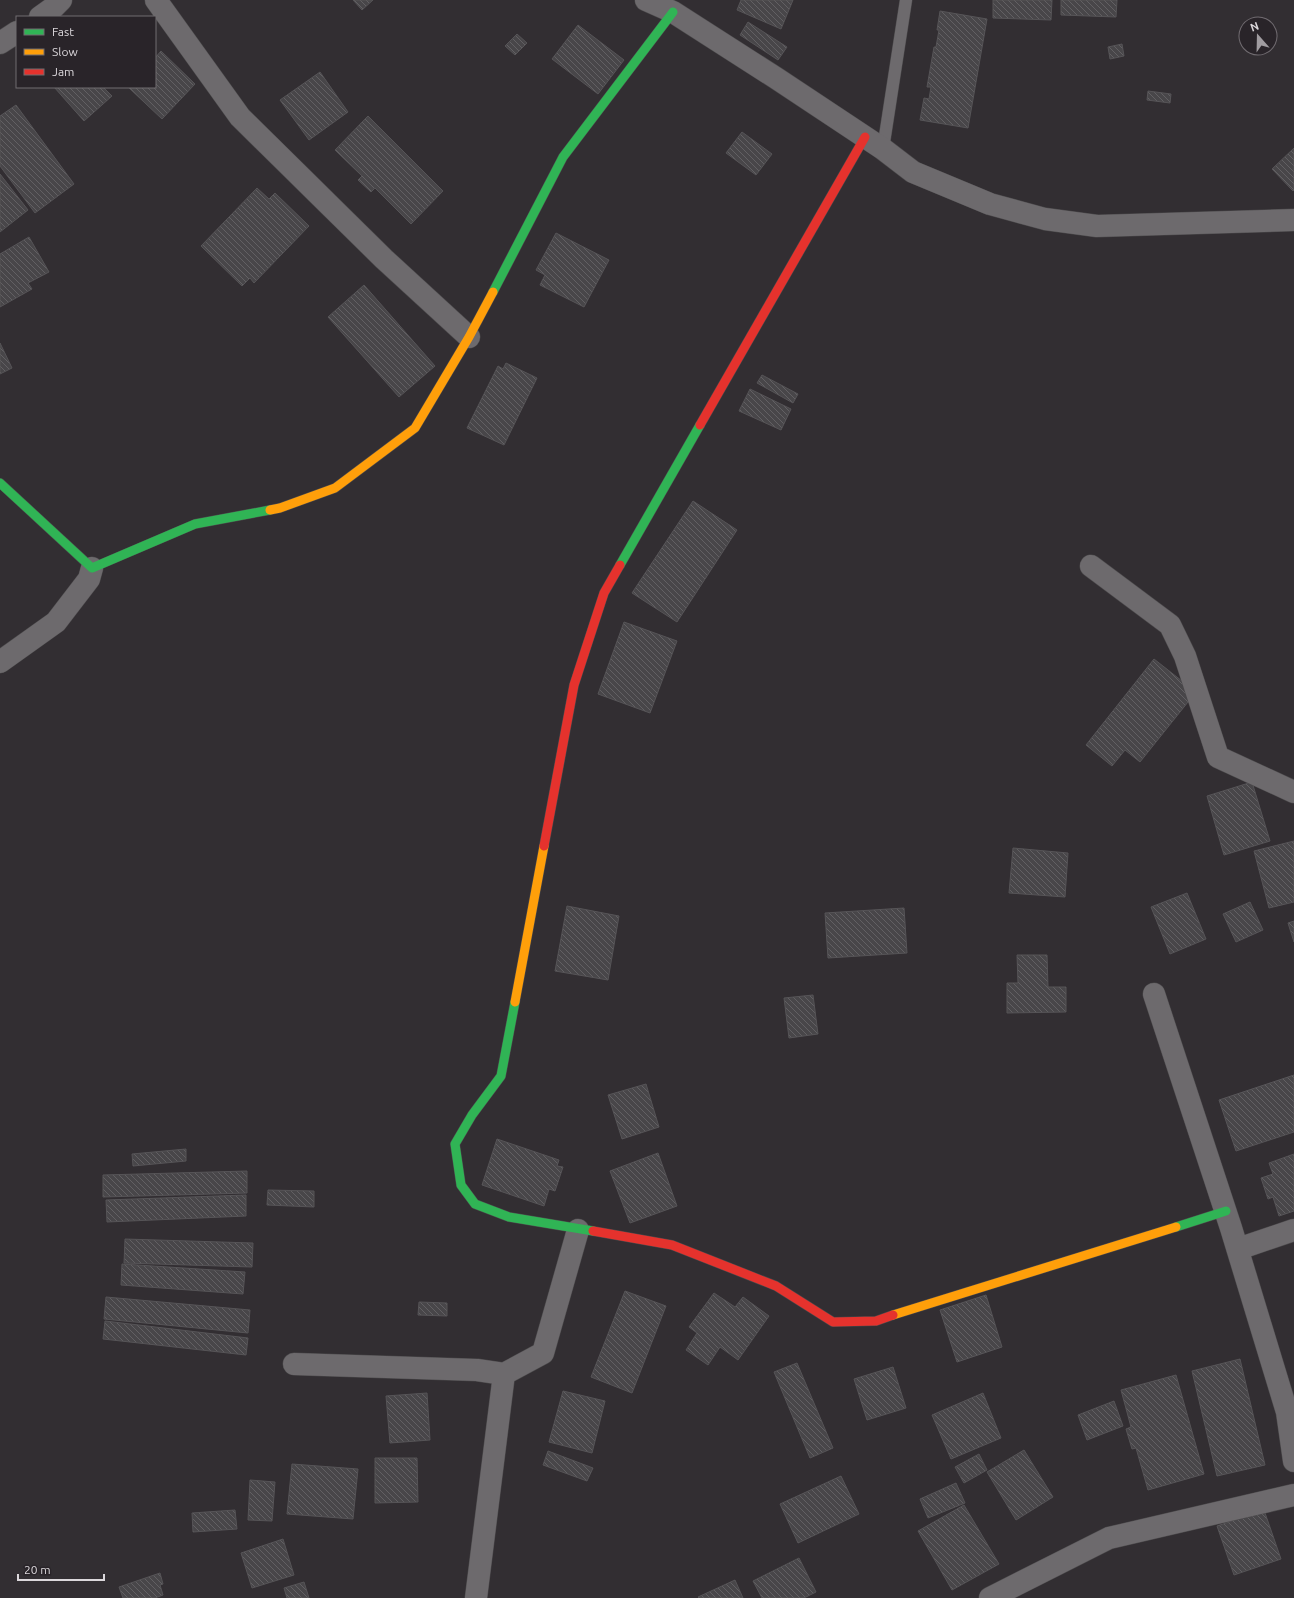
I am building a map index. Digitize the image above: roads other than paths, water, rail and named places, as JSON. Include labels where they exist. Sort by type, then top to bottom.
[{"type":"street","points":[[41,16],[61,0]]},
{"type":"street","points":[[156,0],[240,117],[384,259],[469,337]]},
{"type":"street","points":[[646,0],[673,12],[865,137],[913,172],[990,204],[1045,219],[1097,226],[1294,220]]},
{"type":"street","points":[[92,568],[195,524],[280,508],[335,488],[415,428],[469,337],[563,157],[673,12]]},
{"type":"street","points":[[0,44],[16,33]]},
{"type":"street","points":[[865,137],[604,593],[574,685],[501,1076],[472,1115],[455,1144],[461,1185],[475,1204],[509,1217],[672,1246],[776,1286],[833,1322],[876,1321],[930,1302],[1226,1211]]},
{"type":"street","points":[[0,483],[92,568]]},
{"type":"street","points":[[1090,566],[1170,625],[1185,656],[1218,757],[1294,792]]},
{"type":"street","points":[[0,662],[56,622],[89,579],[92,568]]},
{"type":"street","points":[[1154,994],[1226,1211],[1287,1412],[1294,1461]]},
{"type":"street","points":[[294,1364],[477,1370],[504,1374],[543,1353],[578,1230]]},
{"type":"street","points":[[1238,1249],[1294,1230]]},
{"type":"street","points":[[476,1598],[504,1374]]},
{"type":"street","points":[[990,1598],[1109,1538],[1294,1495]]},
{"type":"lane","points":[[883,149],[906,0]]}]
